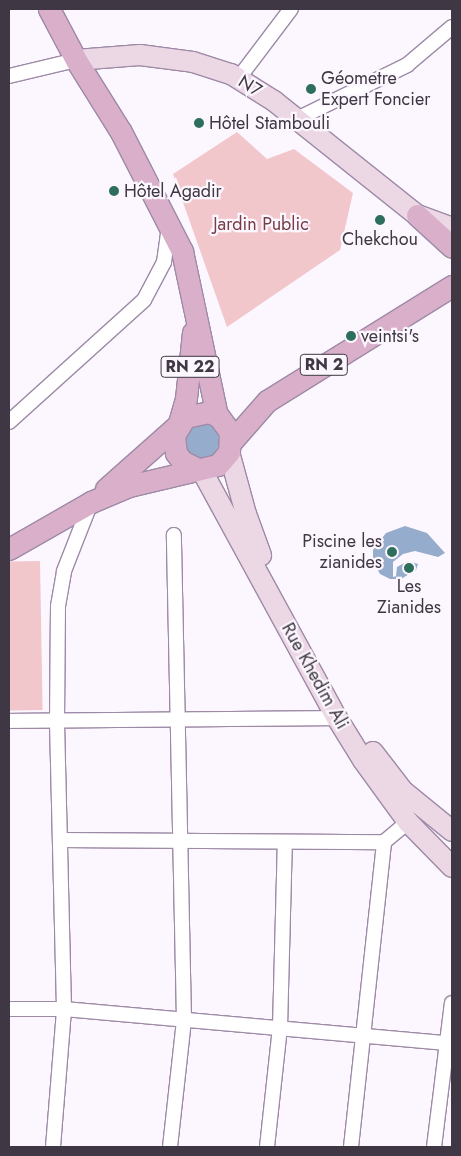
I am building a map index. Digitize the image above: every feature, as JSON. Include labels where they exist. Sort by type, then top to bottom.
[{"type":"main road","name":"RN 22","points":[[50,9],[76,60],[122,132],[182,251],[218,416]]},
{"type":"main road","name":"N7","points":[[76,60],[140,55],[193,62],[238,79],[297,119],[417,215],[452,228]]},
{"type":"main road","points":[[417,215],[452,237]]},
{"type":"main road","points":[[417,215],[452,247]]},
{"type":"main road","name":"RN 2","points":[[218,416],[267,401],[452,289]]},
{"type":"main road","name":"RN 22","points":[[178,425],[186,398],[196,310]]},
{"type":"main road","name":"RN 2","points":[[230,447],[267,401]]},
{"type":"main road","points":[[9,549],[91,502],[140,482],[218,465],[230,447],[226,424],[218,416],[192,413],[91,502]]},
{"type":"main road","points":[[178,425],[174,444],[176,453],[182,461],[200,469]]},
{"type":"main road","name":"Rue Khedim Ali","points":[[230,447],[246,514],[262,558],[339,697],[379,762],[404,791],[452,831]]},
{"type":"main road","name":"Rue Khedim Ali","points":[[200,469],[337,718],[408,822],[452,867]]},
{"type":"street","points":[[238,79],[285,12]]},
{"type":"street","points":[[297,119],[407,65],[452,27]]},
{"type":"street","points":[[9,76],[76,60]]},
{"type":"street","points":[[9,422],[144,300],[164,262],[169,222]]},
{"type":"street","points":[[53,1147],[64,1009],[56,721],[58,594],[64,571],[91,502]]},
{"type":"street","points":[[170,1147],[184,1020],[181,843],[176,718],[174,535]]},
{"type":"street","points":[[9,721],[337,718]]},
{"type":"street","points":[[60,840],[181,843],[384,842],[408,822]]},
{"type":"street","points":[[267,1147],[280,1028],[285,842]]},
{"type":"street","points":[[351,1147],[384,842]]},
{"type":"street","points":[[434,1147],[452,1003]]},
{"type":"street","points":[[9,1009],[64,1009],[446,1043]]},
{"type":"green space","name":"Jardin Public","points":[[237,132],[267,159],[294,149],[353,193],[340,250],[227,327],[173,174]]},
{"type":"green space","points":[[40,561],[43,710],[9,711],[9,562]]},
{"type":"water","points":[[201,423],[213,429],[219,441],[213,453],[201,459],[189,453],[183,441],[189,429]]},
{"type":"water","name":"Piscine les zianides","points":[[405,526],[427,533],[445,553],[438,557],[415,551],[403,554],[393,562],[393,577],[396,576],[397,567],[408,561],[418,564],[416,570],[401,579],[390,579],[380,574],[373,562],[373,550],[386,533]]},
{"type":"place","name":"Géometre Expert Foncier","points":[[311,89]]},
{"type":"place","name":"Hôtel Stambouli","points":[[199,123]]},
{"type":"place","name":"Hôtel Agadir","points":[[114,191]]},
{"type":"place","name":"Chekchou","points":[[380,220]]},
{"type":"place","name":"veintsi's","points":[[351,336]]},
{"type":"place","name":"Piscine les zianides","points":[[392,552]]},
{"type":"place","name":"Les Zianides","points":[[409,568]]}]
